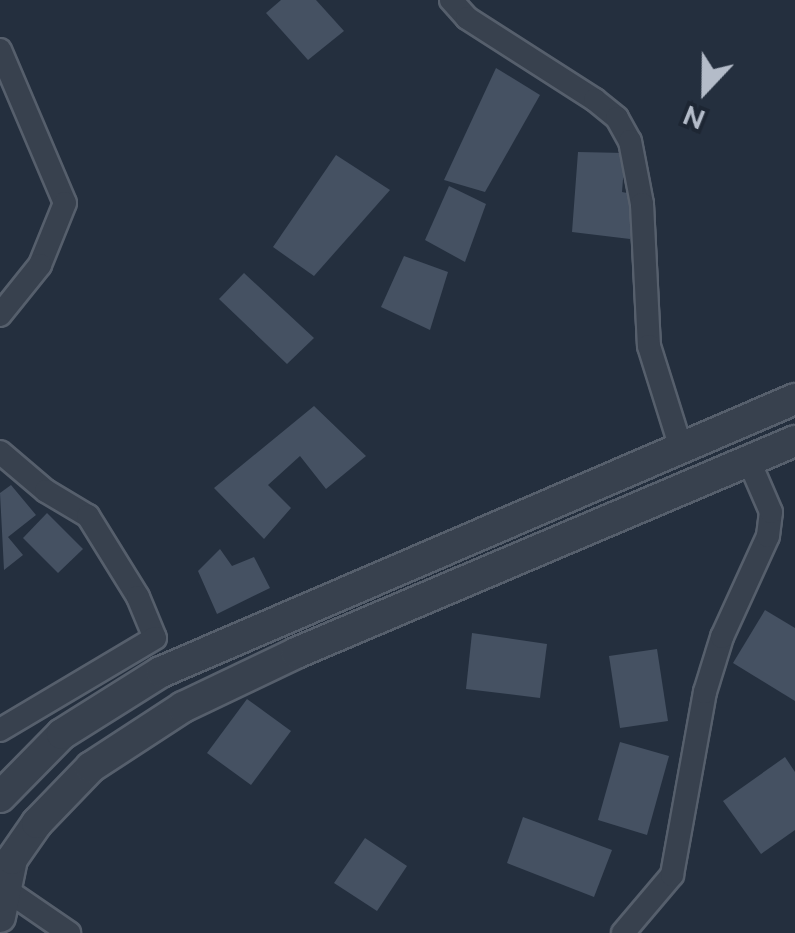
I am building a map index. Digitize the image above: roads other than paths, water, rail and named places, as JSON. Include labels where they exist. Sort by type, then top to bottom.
[{"type":"street","points":[[451,0],[467,18],[595,100],[617,118],[630,141],[642,204],[650,346],[682,448]]},
{"type":"street","points":[[0,50],[65,203],[40,265],[0,315]]},
{"type":"street","points":[[0,797],[62,734],[162,672],[795,399]]},
{"type":"street","points":[[69,933],[2,903],[12,859],[37,822],[91,766],[183,707],[296,654],[795,441]]},
{"type":"street","points":[[0,452],[46,491],[88,516],[138,597],[155,638],[0,730]]},
{"type":"street","points":[[622,933],[672,875],[705,692],[722,637],[768,536],[771,512],[749,461]]}]
